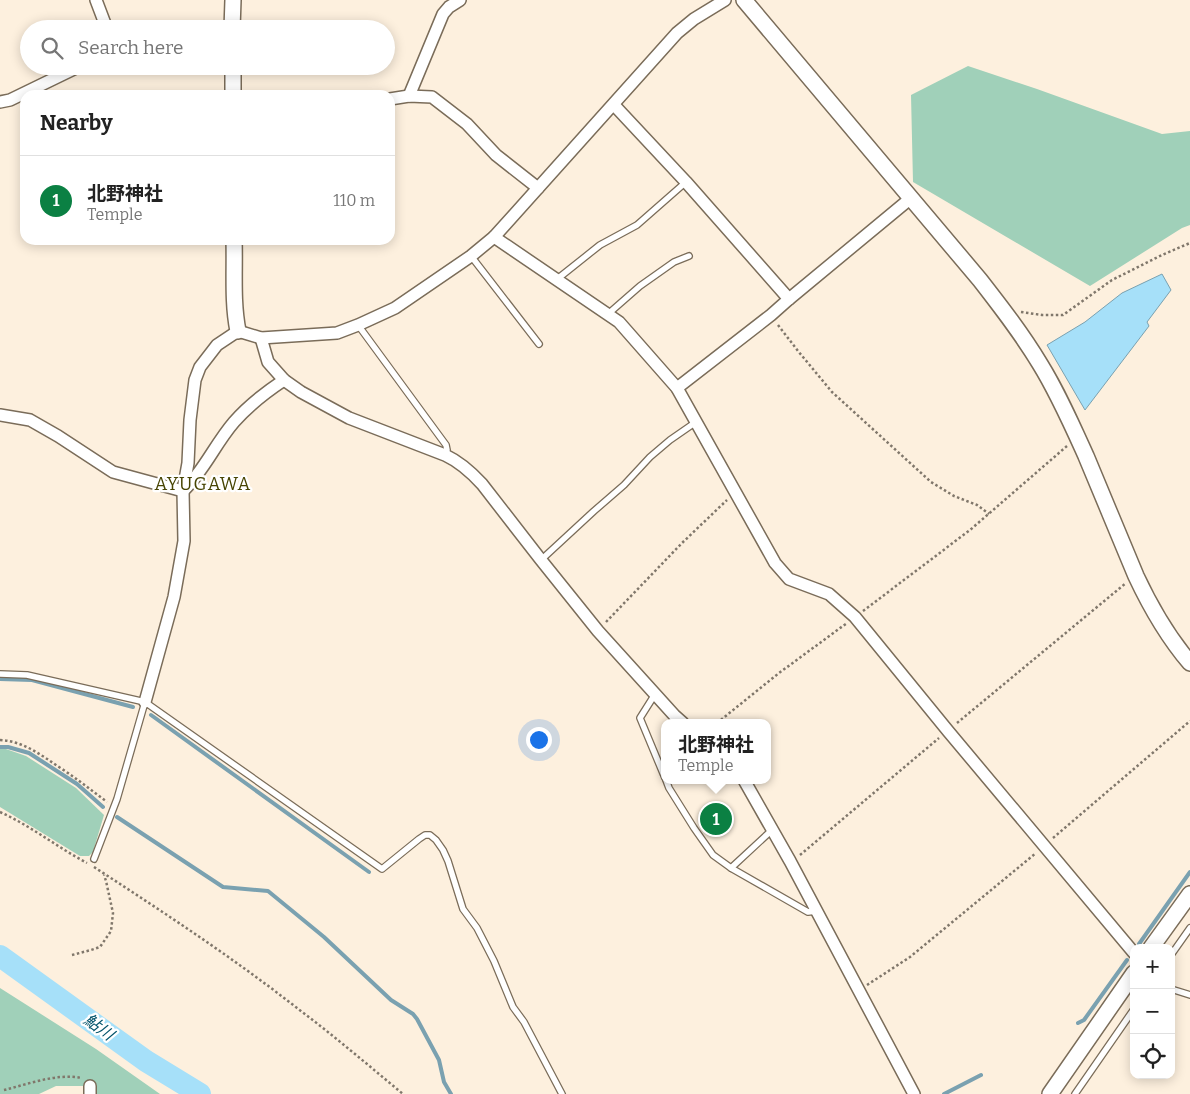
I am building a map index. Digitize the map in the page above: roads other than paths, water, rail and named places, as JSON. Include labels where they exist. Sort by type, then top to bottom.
[{"type":"street","points":[[96,0],[104,20]]},
{"type":"street","points":[[232,20],[233,0]]},
{"type":"street","points":[[409,96],[443,14],[460,0]]},
{"type":"street","points":[[238,331],[260,338],[337,333],[395,308],[471,256],[494,237],[677,33],[694,18],[725,0]]},
{"type":"street","points":[[744,0],[1008,315],[1025,340],[1068,415],[1136,576],[1155,615],[1175,646],[1190,663]]},
{"type":"street","points":[[31,90],[61,75]]},
{"type":"street","points":[[233,75],[234,90]]},
{"type":"street","points":[[0,102],[20,95]]},
{"type":"street","points":[[395,98],[409,96],[432,97],[467,124],[496,156],[538,188]]},
{"type":"street","points":[[614,105],[686,182],[789,299]]},
{"type":"street","points":[[677,388],[771,315],[911,198]]},
{"type":"street","points":[[494,237],[619,322],[677,388],[774,563],[789,579],[829,594],[855,617],[1130,948]]},
{"type":"street","points":[[234,245],[236,320],[238,331]]},
{"type":"street","points":[[144,702],[174,597],[184,541],[183,491],[188,463],[190,420],[195,380],[200,367],[217,345],[238,331]]},
{"type":"street","points":[[260,338],[268,362],[284,380],[302,392],[349,418],[445,455],[465,466],[482,484],[598,631],[678,719]]},
{"type":"street","points":[[183,491],[192,482],[234,422],[252,404],[284,380]]},
{"type":"street","points":[[0,415],[30,420],[112,472],[183,491]]},
{"type":"street","points":[[746,784],[790,861],[914,1094]]},
{"type":"street","points":[[1155,944],[1190,894]]},
{"type":"street","points":[[1050,1094],[1130,979]]},
{"type":"lane","points":[[556,280],[600,245],[637,225],[686,182]]},
{"type":"lane","points":[[471,256],[539,344]]},
{"type":"lane","points":[[608,314],[646,282],[674,262],[689,256]]},
{"type":"lane","points":[[358,325],[446,445],[445,455]]},
{"type":"lane","points":[[542,560],[670,440],[696,422]]},
{"type":"lane","points":[[0,674],[27,675],[144,702],[382,870],[425,836],[430,835],[443,850],[448,860],[463,909],[477,928],[494,961],[513,1007],[524,1022],[562,1094]]},
{"type":"lane","points":[[656,695],[640,718],[661,769]]},
{"type":"lane","points":[[94,859],[114,807],[144,702]]},
{"type":"lane","points":[[667,784],[713,855],[731,868],[808,912],[817,911]]},
{"type":"lane","points":[[731,868],[772,830]]},
{"type":"lane","points":[[1175,949],[1190,928]]},
{"type":"lane","points":[[1175,990],[1190,996]]},
{"type":"lane","points":[[1075,1094],[1130,1015]]},
{"type":"water","points":[[1162,274],[1171,290],[1147,322],[1149,326],[1085,410],[1047,345],[1085,322],[1122,293]]},
{"type":"waterway","points":[[0,679],[32,680],[133,707]]},
{"type":"waterway","points":[[151,715],[369,872]]},
{"type":"waterway","points":[[0,747],[8,747],[29,753],[77,784],[103,807]]},
{"type":"waterway","points":[[117,817],[223,887],[268,891],[324,937],[391,1000],[413,1014],[439,1060],[444,1082],[451,1094]]},
{"type":"waterway","points":[[1139,944],[1190,872]]},
{"type":"waterway","name":"鮎川","points":[[0,956],[146,1061],[200,1094]]},
{"type":"waterway","points":[[1078,1023],[1084,1020],[1127,960]]},
{"type":"waterway","points":[[944,1094],[981,1075]]},
{"type":"place","name":"北野神社","points":[[716,819]]},
{"type":"district","name":"AYUGAWA","points":[[203,484]]}]
